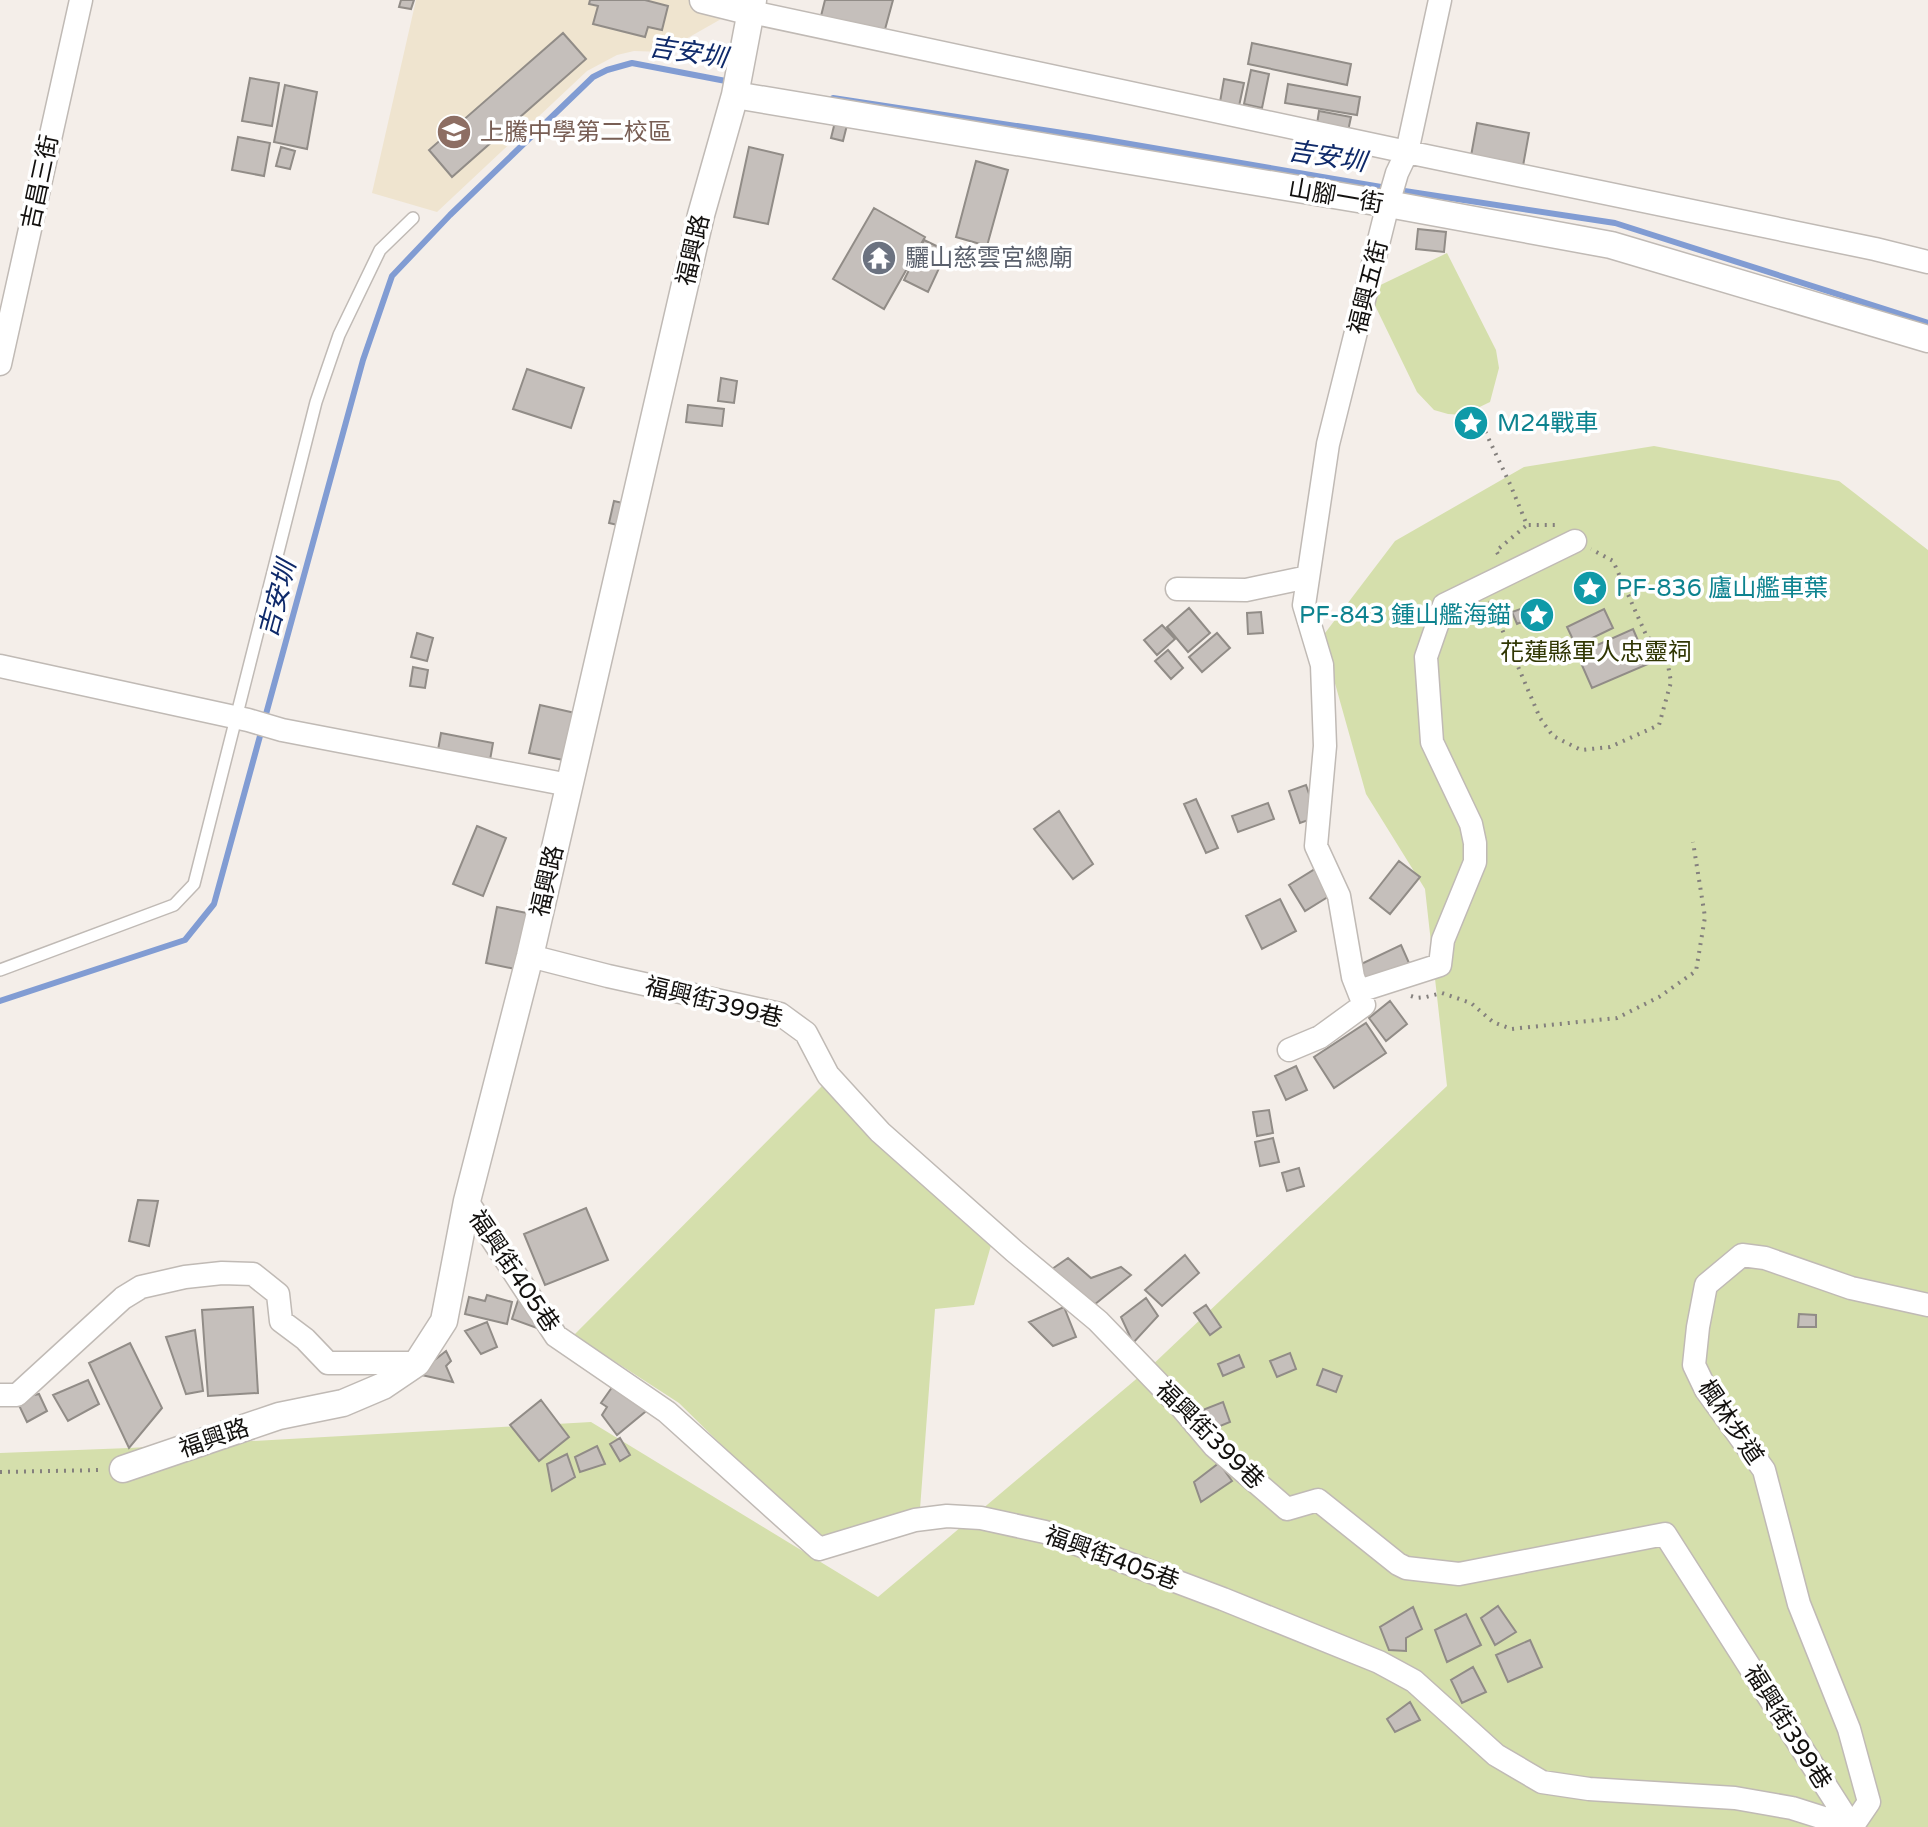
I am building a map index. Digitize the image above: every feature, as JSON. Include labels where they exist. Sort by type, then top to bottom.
[{"type":"street","name":"吉昌三街","points":[[0,364],[81,0]]},
{"type":"street","points":[[703,0],[752,6],[1402,163],[1875,249],[1928,262]]},
{"type":"street","name":"福興五街","points":[[1359,991],[1353,977],[1339,896],[1316,846],[1325,746],[1322,665],[1304,605],[1328,444],[1388,204],[1402,163],[1440,0]]},
{"type":"street","name":"福興路","points":[[123,1469],[279,1416],[343,1403],[383,1386],[417,1363],[444,1321],[467,1201],[530,956],[752,6]]},
{"type":"street","name":"山腳一街","points":[[736,83],[1611,245],[1928,339]]},
{"type":"street","points":[[1289,1050],[1320,1037],[1364,1005],[1359,991],[1440,965],[1443,940],[1475,862],[1475,843],[1471,824],[1432,742],[1426,657],[1444,605],[1484,585],[1568,533]]},
{"type":"street","points":[[1177,589],[1246,590],[1308,577]]},
{"type":"street","points":[[0,666],[282,730],[569,785]]},
{"type":"street","name":"福興街399巷","points":[[530,956],[780,1014],[795,1023],[806,1033],[828,1075],[880,1132],[1002,1241],[1098,1321],[1214,1446],[1287,1509],[1318,1500],[1398,1564],[1406,1568],[1459,1574],[1665,1534],[1852,1827]]},
{"type":"street","name":"福興街405巷","points":[[467,1201],[556,1336],[667,1412],[819,1549],[915,1520],[947,1516],[981,1518],[1045,1532],[1379,1662],[1414,1681],[1496,1755],[1542,1782],[1589,1789],[1735,1798],[1792,1808],[1852,1827]]},
{"type":"street","name":"楓林步道","points":[[1852,1827],[1869,1802],[1849,1729],[1799,1604],[1764,1470],[1706,1390],[1694,1365],[1698,1327],[1706,1285],[1742,1255],[1765,1258],[1851,1288],[1928,1305]]},
{"type":"street","points":[[0,1395],[17,1395],[123,1298],[141,1287],[222,1273],[253,1274],[278,1294],[281,1321],[305,1339],[328,1363],[417,1363]]},
{"type":"lane","points":[[0,970],[174,905],[194,884],[242,719],[316,402],[339,335],[380,250],[413,218]]},
{"type":"path","points":[[1475,410],[1527,525]]},
{"type":"path","points":[[1484,585],[1540,718],[1553,736],[1581,750],[1610,747],[1659,725],[1671,682],[1665,648],[1647,637],[1613,561],[1568,533],[1527,525]]},
{"type":"path","points":[[1498,554],[1496,551],[1527,525]]},
{"type":"path","points":[[1389,981],[1407,995],[1417,998],[1442,993],[1471,1003],[1493,1022],[1511,1029],[1617,1018],[1659,997],[1696,971],[1705,917],[1693,842]]},
{"type":"path","points":[[0,1472],[123,1469]]},
{"type":"shaded area","name":"上騰中學第二校區","points":[[416,0],[690,0],[737,10],[663,52],[634,51],[617,55],[587,71],[437,212],[372,193]]},
{"type":"green space","points":[[1447,253],[1496,350],[1499,368],[1490,402],[1463,415],[1434,410],[1417,392],[1368,291]]},
{"type":"green space","name":"花蓮縣軍人忠靈祠","points":[[1654,446],[1839,481],[1928,550],[1928,1827],[0,1827],[0,1453],[591,1422],[878,1597],[1147,1370],[1447,1086],[1425,889],[1366,794],[1322,637],[1395,541],[1524,467]]},
{"type":"green space","points":[[825,1083],[992,1242],[974,1305],[935,1309],[920,1509],[821,1538],[812,1534],[679,1403],[574,1335]]},
{"type":"building","points":[[401,0],[414,0],[411,9],[399,7]]},
{"type":"building","points":[[590,0],[645,0],[668,6],[662,30],[648,27],[645,37],[593,24],[598,6],[589,4]]},
{"type":"building","points":[[825,0],[893,0],[884,33],[821,16]]},
{"type":"building","points":[[563,33],[586,59],[452,177],[429,150]]},
{"type":"building","points":[[1252,43],[1351,64],[1347,85],[1248,64]]},
{"type":"building","points":[[1251,70],[1269,74],[1262,108],[1244,104]]},
{"type":"building","points":[[250,78],[279,83],[272,126],[242,121]]},
{"type":"building","points":[[1224,79],[1244,83],[1239,106],[1220,102]]},
{"type":"building","points":[[1288,84],[1360,97],[1357,115],[1285,103]]},
{"type":"building","points":[[285,85],[317,92],[307,149],[274,142]]},
{"type":"building","points":[[1319,111],[1351,117],[1348,131],[1317,124]]},
{"type":"building","points":[[835,122],[847,125],[843,141],[831,138]]},
{"type":"building","points":[[1477,123],[1529,133],[1523,166],[1471,156]]},
{"type":"building","points":[[238,137],[270,143],[264,176],[232,170]]},
{"type":"building","points":[[281,147],[295,151],[290,169],[276,166]]},
{"type":"building","points":[[749,147],[783,155],[768,224],[734,217]]},
{"type":"building","points":[[976,161],[1008,170],[987,246],[956,237]]},
{"type":"building","name":"驪山慈雲宮總廟","points":[[874,208],[925,237],[884,309],[833,279]]},
{"type":"building","points":[[1418,229],[1446,232],[1444,252],[1416,249]]},
{"type":"building","points":[[924,240],[947,251],[928,292],[904,280]]},
{"type":"building","points":[[527,369],[584,388],[571,428],[513,409]]},
{"type":"building","points":[[721,378],[737,381],[734,403],[718,401]]},
{"type":"building","points":[[688,405],[724,409],[722,426],[686,422]]},
{"type":"building","points":[[614,501],[631,505],[626,527],[609,523]]},
{"type":"building","points":[[1529,606],[1533,617],[1517,624],[1512,612]]},
{"type":"building","points":[[1189,608],[1210,633],[1188,652],[1167,627]]},
{"type":"building","points":[[1604,609],[1613,628],[1576,646],[1567,627]]},
{"type":"building","points":[[1261,612],[1263,633],[1248,634],[1247,613]]},
{"type":"building","points":[[1162,625],[1175,639],[1157,655],[1144,640]]},
{"type":"building","points":[[1633,629],[1648,664],[1592,688],[1577,654]]},
{"type":"building","points":[[417,633],[433,638],[427,661],[411,657]]},
{"type":"building","points":[[1217,633],[1230,648],[1202,672],[1189,657]]},
{"type":"building","points":[[1168,650],[1183,668],[1171,679],[1155,661]]},
{"type":"building","points":[[413,667],[428,670],[425,688],[410,686]]},
{"type":"building","points":[[540,705],[584,715],[573,762],[529,753]]},
{"type":"building","points":[[441,733],[493,743],[490,760],[438,750]]},
{"type":"building","points":[[1306,785],[1317,817],[1300,823],[1289,791]]},
{"type":"building","points":[[1196,799],[1218,848],[1206,853],[1184,804]]},
{"type":"building","points":[[1268,803],[1274,819],[1238,832],[1232,816]]},
{"type":"building","points":[[1059,811],[1093,864],[1073,879],[1034,829]]},
{"type":"building","points":[[477,826],[506,838],[483,896],[453,884]]},
{"type":"building","points":[[1399,861],[1420,877],[1390,914],[1370,898]]},
{"type":"building","points":[[1315,869],[1331,895],[1305,911],[1289,885]]},
{"type":"building","points":[[1280,899],[1296,931],[1262,949],[1246,916]]},
{"type":"building","points":[[497,907],[532,914],[520,970],[486,963]]},
{"type":"building","points":[[1401,945],[1409,963],[1365,983],[1357,966]]},
{"type":"building","points":[[1390,1001],[1407,1024],[1386,1041],[1369,1018]]},
{"type":"building","points":[[1366,1023],[1386,1053],[1334,1088],[1314,1057]]},
{"type":"building","points":[[1296,1066],[1307,1090],[1286,1100],[1275,1076]]},
{"type":"building","points":[[1269,1110],[1273,1133],[1257,1136],[1253,1112]]},
{"type":"building","points":[[1273,1138],[1279,1162],[1260,1166],[1255,1142]]},
{"type":"building","points":[[1299,1168],[1304,1186],[1287,1191],[1282,1173]]},
{"type":"building","points":[[138,1200],[158,1201],[149,1246],[129,1241]]},
{"type":"building","points":[[586,1208],[608,1260],[545,1285],[524,1234]]},
{"type":"building","points":[[1185,1255],[1199,1273],[1162,1306],[1145,1290]]},
{"type":"building","points":[[1068,1258],[1091,1278],[1121,1267],[1131,1275],[1094,1305],[1052,1269]]},
{"type":"building","points":[[521,1291],[548,1332],[512,1319]]},
{"type":"building","points":[[487,1295],[512,1302],[507,1324],[465,1314],[469,1297],[485,1301]]},
{"type":"building","points":[[1146,1298],[1158,1316],[1133,1343],[1121,1317]]},
{"type":"building","points":[[1206,1305],[1221,1327],[1210,1335],[1194,1313]]},
{"type":"building","points":[[253,1307],[258,1393],[208,1396],[202,1310]]},
{"type":"building","points":[[1064,1307],[1076,1337],[1053,1346],[1029,1322]]},
{"type":"building","points":[[1799,1314],[1816,1315],[1816,1327],[1798,1327]]},
{"type":"building","points":[[487,1322],[497,1347],[481,1354],[465,1331]]},
{"type":"building","points":[[195,1330],[203,1391],[186,1394],[166,1337]]},
{"type":"building","points":[[130,1343],[162,1408],[129,1448],[89,1363]]},
{"type":"building","points":[[446,1351],[451,1361],[446,1366],[453,1382],[417,1374]]},
{"type":"building","points":[[1290,1353],[1296,1369],[1277,1377],[1270,1361]]},
{"type":"building","points":[[1239,1355],[1244,1367],[1223,1376],[1218,1364]]},
{"type":"building","points":[[1323,1369],[1342,1376],[1336,1392],[1317,1385]]},
{"type":"building","points":[[88,1380],[99,1404],[68,1421],[53,1395]]},
{"type":"building","points":[[615,1383],[651,1407],[617,1435],[602,1415],[607,1407],[601,1403]]},
{"type":"building","points":[[39,1394],[47,1411],[27,1422],[16,1399]]},
{"type":"building","points":[[541,1400],[569,1437],[539,1461],[510,1425]]},
{"type":"building","points":[[1223,1402],[1230,1422],[1208,1431],[1200,1411]]},
{"type":"building","points":[[620,1438],[630,1455],[620,1461],[610,1444]]},
{"type":"building","points":[[597,1446],[605,1464],[580,1472],[575,1457]]},
{"type":"building","points":[[567,1454],[575,1477],[552,1491],[547,1464]]},
{"type":"building","points":[[1219,1463],[1232,1481],[1201,1502],[1194,1482]]},
{"type":"building","points":[[1498,1606],[1516,1632],[1495,1645],[1481,1618]]},
{"type":"building","points":[[1413,1607],[1422,1629],[1406,1638],[1406,1651],[1389,1650],[1380,1627]]},
{"type":"building","points":[[1466,1614],[1481,1645],[1447,1662],[1435,1630]]},
{"type":"building","points":[[1530,1640],[1542,1667],[1508,1682],[1496,1655]]},
{"type":"building","points":[[1473,1667],[1486,1692],[1462,1703],[1451,1680]]},
{"type":"building","points":[[1410,1702],[1420,1720],[1395,1732],[1387,1719]]},
{"type":"waterway","name":"吉安圳","points":[[0,1001],[185,940],[214,904],[363,360],[392,276],[450,215],[593,77],[632,63],[731,82]]},
{"type":"waterway","name":"吉安圳","points":[[833,98],[1089,137],[1387,188]]},
{"type":"waterway","name":"吉安圳","points":[[1398,190],[1615,223],[1928,323]]},
{"type":"place","name":"上騰中學第二校區","points":[[454,132]]},
{"type":"place","name":"驪山慈雲宮總廟","points":[[879,258]]},
{"type":"place","name":"M24戰車","points":[[1471,423]]},
{"type":"place","name":"PF-836 廬山艦車葉","points":[[1590,588]]},
{"type":"place","name":"PF-843 鍾山艦海錨","points":[[1537,615]]}]
